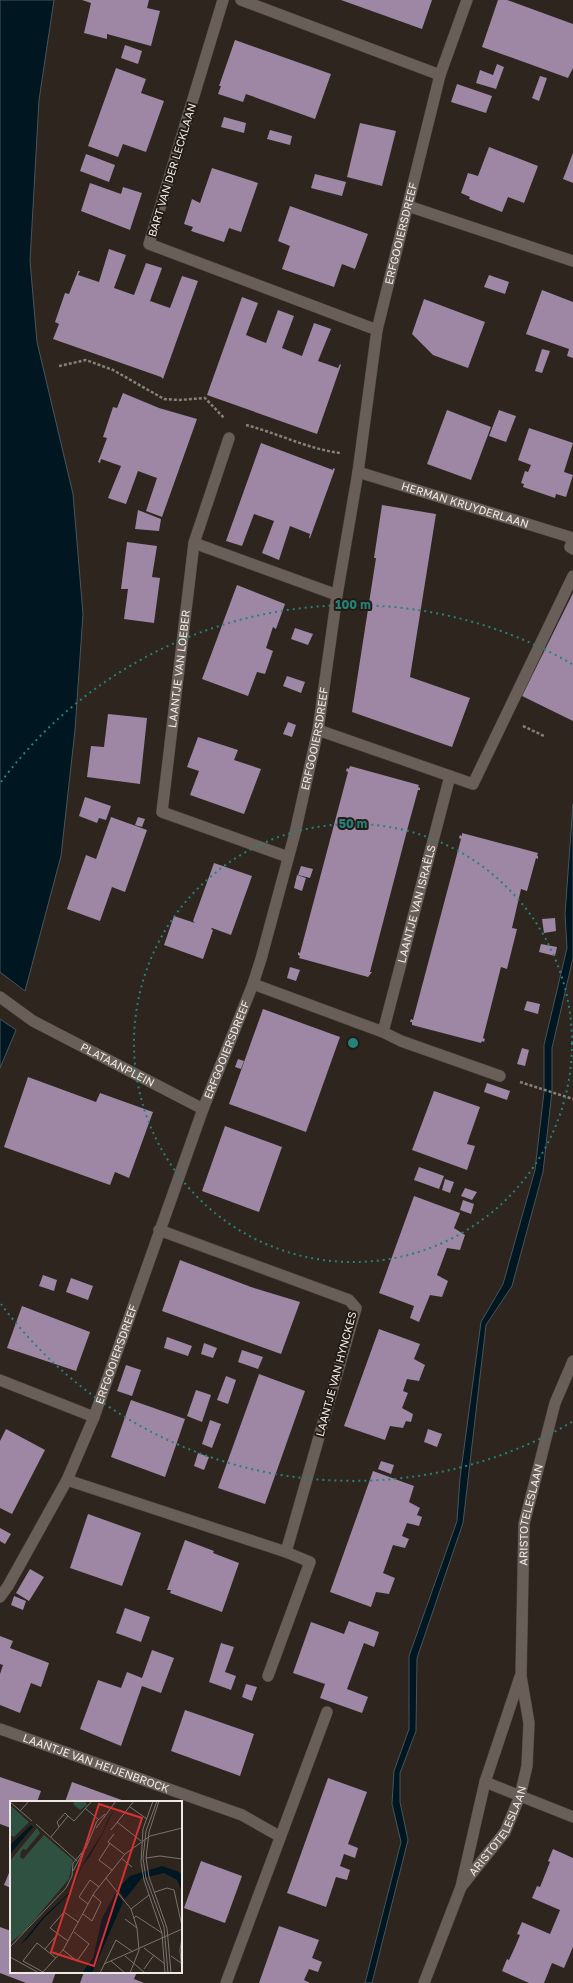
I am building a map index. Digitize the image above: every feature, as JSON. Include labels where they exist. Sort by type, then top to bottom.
[{"type":"street","name":"BART VAN DER LECKLAAN","points":[[223,0],[149,244],[377,330]]},
{"type":"street","points":[[241,0],[440,75]]},
{"type":"street","name":"ERFGOOIERSDREEF","points":[[0,1597],[8,1586],[67,1480],[94,1417],[203,1109],[253,984],[288,857],[318,730],[337,595],[358,472],[377,330],[440,75],[467,0]]},
{"type":"street","points":[[408,206],[573,261]]},
{"type":"street","points":[[229,438],[194,543],[337,595]]},
{"type":"street","name":"HERMAN KRUYDERLAAN","points":[[358,472],[573,538]]},
{"type":"street","points":[[573,538],[570,546],[573,549]]},
{"type":"street","name":"LAANTJE VAN LOEBER","points":[[194,543],[162,812],[288,857]]},
{"type":"street","points":[[318,730],[473,784],[573,576]]},
{"type":"street","name":"LAANTJE VAN ISRAËLS","points":[[383,1032],[450,776]]},
{"type":"street","points":[[253,984],[383,1032],[401,1041],[500,1076]]},
{"type":"street","name":"PLATAANPLEIN","points":[[0,997],[33,1021],[203,1109]]},
{"type":"street","name":"LAANTJE VAN HYNCKES","points":[[159,1230],[349,1300],[356,1308],[286,1552]]},
{"type":"street","name":"ARISTOTELESLAAN","points":[[461,1887],[505,1832],[520,1796],[527,1766],[529,1723],[521,1676],[524,1524],[555,1403],[573,1361]]},
{"type":"street","points":[[0,1380],[94,1417]]},
{"type":"street","points":[[67,1480],[286,1552],[310,1562],[268,1676]]},
{"type":"street","name":"ARISTOTELESLAAN","points":[[424,1983],[461,1887],[485,1782],[521,1676]]},
{"type":"street","points":[[226,1983],[279,1836],[327,1712]]},
{"type":"street","name":"LAANTJE VAN HEIJENBROCK","points":[[0,1729],[242,1814],[279,1836]]},
{"type":"street","points":[[485,1782],[573,1817]]},
{"type":"path","points":[[59,366],[86,360],[113,370],[164,398],[180,400],[205,398],[217,412],[227,420]]},
{"type":"path","points":[[242,424],[272,432],[325,451],[344,454],[358,472]]},
{"type":"path","points":[[532,1086],[573,1099]]},
{"type":"water","points":[[0,0],[54,0],[39,100],[30,261],[37,342],[73,494],[83,614],[75,730],[61,856],[25,991],[0,972]]},
{"type":"water","points":[[573,804],[573,958],[552,1048],[552,1091],[543,1172],[512,1286],[486,1325],[463,1523],[417,1658],[416,1731],[400,1773],[400,1802],[408,1840],[372,1983],[365,1983],[401,1842],[392,1804],[394,1771],[409,1729],[409,1656],[457,1521],[460,1478],[481,1322],[503,1284],[535,1170],[544,1092],[544,1045],[567,948],[565,914]]},
{"type":"water","points":[[0,1019],[16,1030],[0,1068]]},
{"type":"building","points":[[82,0],[149,0],[147,8],[160,11],[151,46],[107,34],[107,39],[84,33],[91,3]]},
{"type":"building","points":[[341,0],[432,0],[422,29]]},
{"type":"building","points":[[498,0],[507,0],[573,24],[573,68],[568,78],[482,47]]},
{"type":"building","points":[[235,40],[331,74],[315,119],[246,94],[243,102],[218,94],[221,86],[219,86]]},
{"type":"building","points":[[125,45],[142,51],[138,64],[121,58]]},
{"type":"building","points":[[497,64],[504,67],[496,89],[476,83],[480,70],[493,75]]},
{"type":"building","points":[[116,68],[146,79],[141,93],[164,101],[146,152],[123,144],[118,157],[88,146]]},
{"type":"building","points":[[540,76],[547,78],[539,101],[532,98]]},
{"type":"building","points":[[457,84],[492,96],[486,113],[451,102]]},
{"type":"building","points":[[224,117],[246,123],[244,133],[221,127]]},
{"type":"building","points":[[360,123],[396,131],[382,186],[347,177]]},
{"type":"building","points":[[270,130],[292,136],[290,145],[267,139]]},
{"type":"building","points":[[489,147],[538,166],[524,203],[508,197],[502,212],[469,199],[470,197],[461,193],[468,173],[478,176]]},
{"type":"building","points":[[573,153],[573,183],[563,179]]},
{"type":"building","points":[[86,154],[115,165],[109,182],[80,171]]},
{"type":"building","points":[[212,168],[258,183],[241,232],[229,228],[224,242],[191,231],[193,227],[184,224],[192,199],[200,203]]},
{"type":"building","points":[[315,174],[346,182],[342,196],[311,188]]},
{"type":"building","points":[[90,183],[121,194],[123,187],[142,193],[130,230],[81,211]]},
{"type":"building","points":[[290,206],[368,234],[355,269],[342,264],[334,287],[282,269],[290,246],[278,241]]},
{"type":"building","points":[[109,249],[126,255],[114,288],[134,295],[146,263],[162,268],[150,301],[170,308],[182,276],[198,281],[163,379],[53,339],[59,324],[55,322],[65,293],[69,294],[78,271],[80,271],[78,275],[99,282]]},
{"type":"building","points":[[489,275],[509,282],[505,294],[484,287]]},
{"type":"building","points":[[542,290],[573,302],[573,358],[567,356],[569,349],[526,334]]},
{"type":"building","points":[[242,297],[258,303],[246,335],[266,343],[278,310],[294,316],[282,348],[302,356],[314,323],[331,329],[318,361],[338,368],[340,364],[341,365],[317,434],[207,395]]},
{"type":"building","points":[[424,299],[485,322],[468,368],[433,355],[412,334]]},
{"type":"building","points":[[542,349],[550,351],[542,373],[535,371]]},
{"type":"building","points":[[123,393],[159,408],[197,419],[162,517],[146,511],[157,478],[138,471],[126,504],[108,498],[121,466],[101,459],[100,463],[98,462],[107,438],[103,437],[113,407],[117,408]]},
{"type":"building","points":[[447,410],[491,427],[471,480],[427,464]]},
{"type":"building","points":[[499,410],[516,416],[506,442],[489,436]]},
{"type":"building","points":[[529,428],[573,443],[564,472],[573,475],[566,497],[556,494],[555,498],[523,487],[524,484],[521,483],[525,471],[528,472],[531,465],[518,460]]},
{"type":"building","points":[[261,443],[333,470],[333,468],[335,469],[310,538],[310,534],[290,526],[279,560],[262,553],[274,521],[254,514],[242,546],[226,541]]},
{"type":"building","points":[[382,505],[436,514],[410,677],[470,698],[452,747],[352,712],[376,558],[374,558]]},
{"type":"building","points":[[138,510],[161,519],[159,531],[135,529]]},
{"type":"building","points":[[127,542],[157,546],[152,577],[160,578],[154,623],[124,619],[128,589],[121,589]]},
{"type":"building","points":[[237,585],[285,604],[276,629],[273,627],[266,648],[273,651],[265,674],[257,672],[248,696],[202,679]]},
{"type":"building","points":[[573,593],[573,721],[522,696]]},
{"type":"building","points":[[295,628],[313,634],[308,645],[291,639]]},
{"type":"building","points":[[287,676],[305,682],[301,693],[283,686]]},
{"type":"building","points":[[108,714],[147,718],[140,784],[87,777],[91,746],[104,747]]},
{"type":"building","points":[[288,722],[296,725],[292,737],[283,734]]},
{"type":"building","points":[[198,737],[238,750],[234,760],[261,769],[244,814],[190,795],[199,771],[187,767]]},
{"type":"building","points":[[350,766],[419,785],[418,787],[420,788],[420,790],[418,790],[409,823],[370,972],[372,972],[368,977],[299,958],[300,956],[298,955],[298,952],[300,953],[348,772],[346,771]]},
{"type":"building","points":[[85,797],[111,806],[106,820],[99,818],[97,823],[79,816]]},
{"type":"building","points":[[111,817],[147,830],[125,892],[112,887],[100,921],[67,909],[86,855],[96,859]]},
{"type":"building","points":[[138,817],[145,819],[142,827],[135,825]]},
{"type":"building","points":[[462,833],[538,853],[538,859],[536,858],[527,891],[521,889],[512,928],[517,929],[507,969],[501,967],[483,1038],[485,1039],[484,1042],[482,1041],[481,1043],[412,1025],[412,1022],[410,1022],[411,1019],[413,1020],[461,839],[459,838],[460,835],[462,836]]},
{"type":"building","points":[[214,863],[252,876],[231,935],[212,928],[211,929],[213,930],[203,959],[164,945],[174,916],[195,923],[193,921]]},
{"type":"building","points":[[301,866],[313,869],[310,878],[298,875]]},
{"type":"building","points":[[297,875],[306,878],[302,891],[294,888]]},
{"type":"building","points":[[555,918],[556,931],[544,933],[542,919]]},
{"type":"building","points":[[541,944],[557,947],[555,956],[539,952]]},
{"type":"building","points":[[290,967],[300,970],[296,981],[287,978]]},
{"type":"building","points":[[527,1001],[540,1004],[538,1014],[524,1010]]},
{"type":"building","points":[[263,1009],[340,1037],[306,1132],[229,1104]]},
{"type":"building","points":[[522,1048],[529,1050],[525,1066],[517,1064]]},
{"type":"building","points":[[238,1059],[244,1061],[241,1069],[235,1067]]},
{"type":"building","points":[[28,1077],[96,1102],[100,1093],[153,1112],[129,1178],[115,1172],[110,1185],[4,1147]]},
{"type":"building","points":[[487,1083],[510,1091],[507,1100],[484,1092]]},
{"type":"building","points":[[434,1091],[480,1107],[467,1144],[475,1146],[467,1170],[412,1150]]},
{"type":"building","points":[[225,1126],[282,1147],[259,1212],[202,1191]]},
{"type":"building","points":[[419,1167],[444,1176],[439,1189],[414,1180]]},
{"type":"building","points":[[445,1179],[454,1182],[450,1193],[442,1190]]},
{"type":"building","points":[[465,1188],[477,1192],[472,1200],[461,1196]]},
{"type":"building","points":[[414,1196],[460,1213],[454,1228],[465,1235],[460,1250],[447,1248],[437,1275],[448,1281],[442,1297],[430,1295],[419,1322],[410,1318],[414,1306],[379,1293]]},
{"type":"building","points":[[463,1200],[474,1204],[471,1214],[460,1210]]},
{"type":"building","points":[[180,1260],[251,1287],[300,1302],[281,1354],[162,1311]]},
{"type":"building","points":[[43,1275],[57,1280],[54,1291],[39,1286]]},
{"type":"building","points":[[71,1278],[93,1286],[88,1300],[66,1292]]},
{"type":"building","points":[[22,1306],[90,1332],[76,1371],[7,1348]]},
{"type":"building","points":[[379,1329],[420,1344],[414,1359],[425,1365],[419,1381],[407,1379],[403,1391],[408,1393],[402,1408],[413,1414],[411,1422],[406,1421],[403,1428],[390,1426],[385,1440],[344,1426]]},
{"type":"building","points":[[167,1337],[192,1346],[188,1356],[164,1348]]},
{"type":"building","points":[[204,1343],[217,1348],[213,1358],[201,1354]]},
{"type":"building","points":[[242,1350],[263,1357],[258,1369],[238,1362]]},
{"type":"building","points":[[126,1365],[141,1370],[132,1396],[117,1391]]},
{"type":"building","points":[[259,1374],[305,1391],[265,1504],[218,1488]]},
{"type":"building","points":[[226,1376],[236,1380],[228,1404],[217,1400]]},
{"type":"building","points":[[196,1390],[211,1395],[202,1422],[187,1416]]},
{"type":"building","points":[[131,1400],[185,1419],[165,1477],[111,1457]]},
{"type":"building","points":[[210,1420],[221,1424],[212,1448],[202,1444]]},
{"type":"building","points":[[6,1429],[45,1450],[12,1514],[0,1508],[0,1441]]},
{"type":"building","points":[[428,1429],[442,1434],[437,1447],[424,1442]]},
{"type":"building","points":[[198,1453],[209,1457],[204,1470],[194,1466]]},
{"type":"building","points":[[381,1461],[394,1465],[391,1474],[378,1469]]},
{"type":"building","points":[[373,1471],[414,1486],[409,1502],[420,1508],[417,1515],[422,1517],[419,1526],[407,1523],[402,1536],[409,1539],[405,1548],[393,1545],[383,1573],[395,1578],[389,1594],[376,1592],[371,1607],[330,1592]]},
{"type":"building","points":[[88,1514],[141,1533],[122,1586],[70,1568]]},
{"type":"building","points":[[0,1528],[11,1534],[5,1544],[0,1541]]},
{"type":"building","points":[[185,1540],[214,1551],[213,1553],[239,1563],[222,1612],[170,1593],[171,1590],[167,1590]]},
{"type":"building","points":[[30,1569],[44,1577],[29,1601],[16,1593]]},
{"type":"building","points":[[14,1596],[26,1601],[23,1610],[11,1605]]},
{"type":"building","points":[[125,1608],[150,1617],[141,1642],[116,1633]]},
{"type":"building","points":[[349,1621],[379,1632],[374,1647],[364,1643],[347,1689],[368,1697],[362,1713],[320,1698],[325,1684],[293,1673],[311,1622],[344,1634]]},
{"type":"building","points":[[0,1636],[13,1641],[10,1648],[49,1663],[41,1687],[31,1683],[20,1713],[0,1705],[0,1674],[3,1665],[0,1664]]},
{"type":"building","points":[[221,1643],[234,1647],[225,1672],[236,1676],[231,1690],[209,1682]]},
{"type":"building","points":[[152,1650],[174,1658],[161,1693],[142,1686],[121,1746],[80,1729],[98,1680],[121,1688],[127,1672],[142,1678]]},
{"type":"building","points":[[246,1684],[257,1687],[252,1701],[242,1697]]},
{"type":"building","points":[[185,1710],[254,1734],[240,1776],[171,1751]]},
{"type":"building","points":[[0,1777],[41,1791],[37,1801],[10,1801],[10,1828],[0,1824]]},
{"type":"building","points":[[328,1778],[367,1792],[348,1844],[358,1848],[355,1858],[344,1854],[340,1866],[350,1870],[347,1880],[336,1877],[326,1907],[287,1893]]},
{"type":"building","points":[[72,1782],[124,1801],[65,1801]]},
{"type":"building","points":[[553,1849],[573,1858],[573,1947],[564,1968],[552,1963],[544,1983],[529,1983],[502,1971],[507,1959],[509,1960],[520,1935],[517,1934],[522,1922],[550,1934],[560,1910],[532,1898],[537,1886],[540,1887],[550,1862],[548,1861]]},
{"type":"building","points":[[201,1861],[242,1876],[225,1923],[184,1908]]},
{"type":"building","points":[[9,1873],[10,1888],[4,1885]]},
{"type":"building","points":[[279,1926],[319,1940],[312,1958],[322,1962],[318,1972],[309,1969],[304,1980],[310,1983],[259,1983]]},
{"type":"building","points":[[0,1927],[10,1931],[10,1973],[56,1973],[52,1983],[26,1983],[0,1973]]},
{"type":"building","points":[[84,1973],[137,1973],[134,1979],[144,1983],[80,1983]]}]
